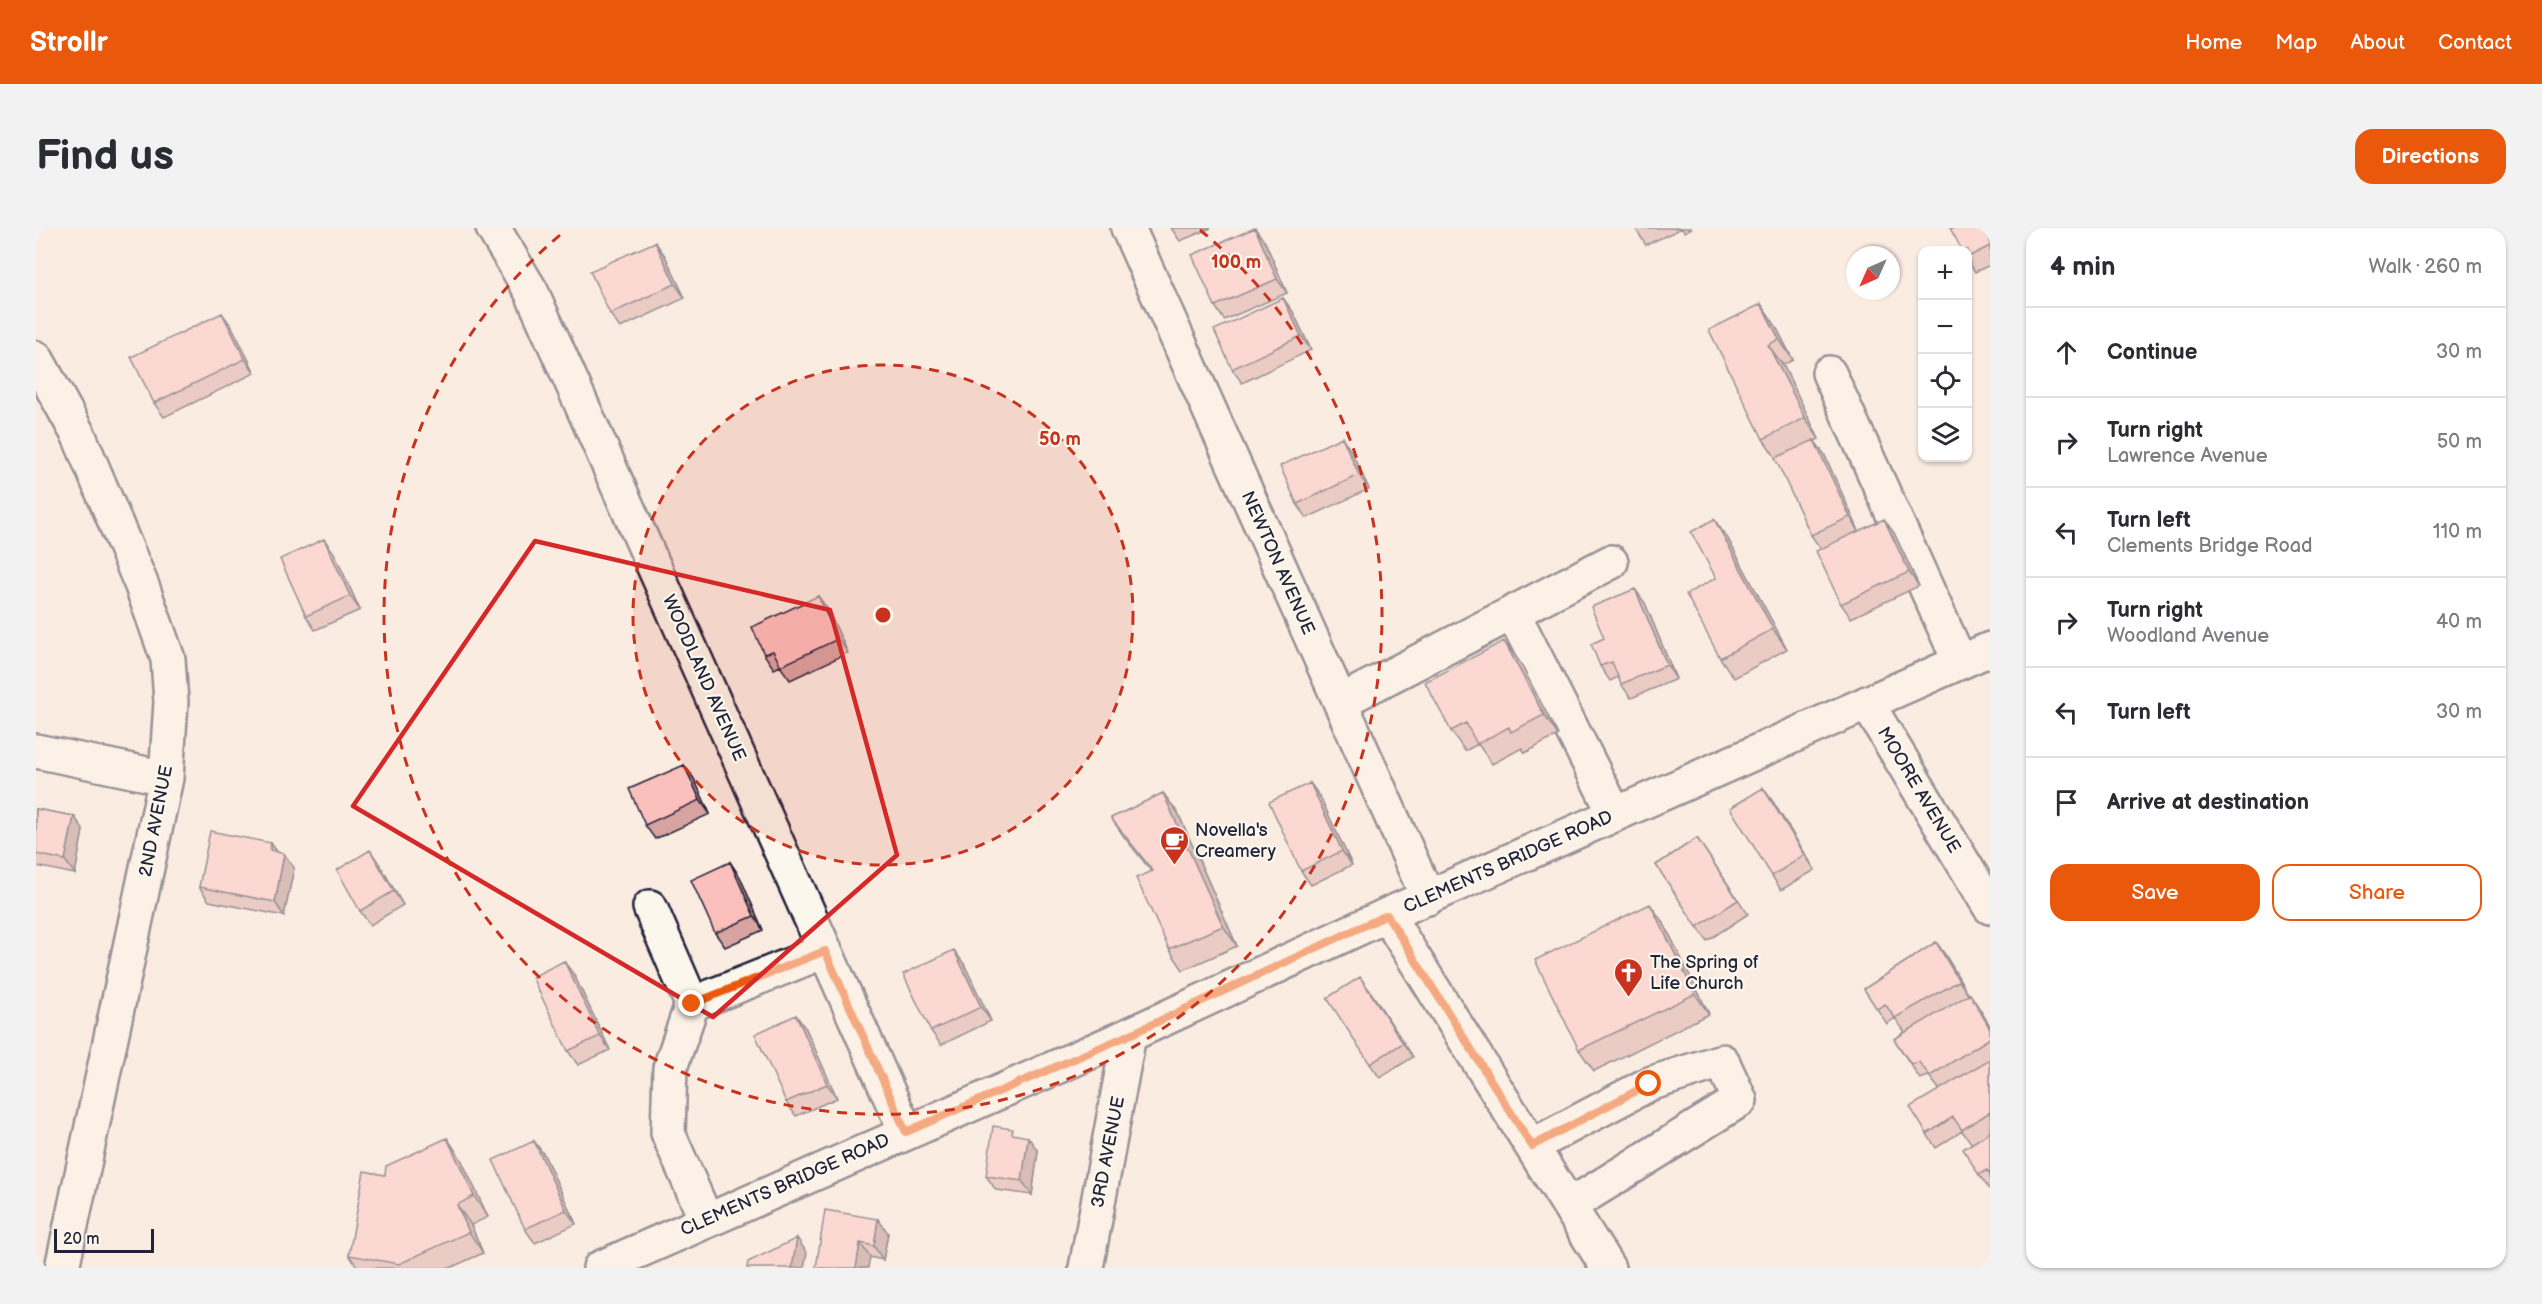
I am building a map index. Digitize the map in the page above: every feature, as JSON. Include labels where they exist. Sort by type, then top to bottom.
[{"type":"street","name":"WOODLAND AVENUE","points":[[493,228],[531,291],[906,1132]]},
{"type":"street","name":"NEWTON AVENUE","points":[[1128,228],[1428,898]]},
{"type":"street","name":"2ND AVENUE","points":[[36,358],[84,447],[142,586],[168,659],[171,702],[166,778],[62,1268]]},
{"type":"street","points":[[1829,373],[1960,662]]},
{"type":"street","points":[[1340,702],[1611,562]]},
{"type":"street","points":[[1513,613],[1615,814]]},
{"type":"street","name":"CLEMENTS BRIDGE ROAD","points":[[600,1268],[1129,1035],[1387,915],[1990,649]]},
{"type":"street","name":"MOORE AVENUE","points":[[1867,703],[1990,907]]},
{"type":"street","points":[[36,751],[166,778]]},
{"type":"street","points":[[650,907],[692,1004],[670,1068],[668,1134],[706,1220]]},
{"type":"street","points":[[1387,915],[1608,1268]]},
{"type":"street","points":[[692,1004],[825,951]]},
{"type":"street","name":"3RD AVENUE","points":[[1086,1268],[1129,1035]]},
{"type":"street","points":[[1532,1146],[1649,1084],[1722,1061],[1740,1100],[1569,1206]]},
{"type":"highlighted area","points":[[535,541],[830,610],[897,855],[713,1017],[353,806]]},
{"type":"building","points":[[1255,228],[1277,279],[1215,306],[1192,255]]},
{"type":"building","points":[[1950,228],[1990,228],[1990,246],[1972,255],[1972,246],[1960,246]]},
{"type":"building","points":[[655,242],[675,284],[610,314],[590,271]]},
{"type":"building","points":[[1283,298],[1301,336],[1232,369],[1214,330]]},
{"type":"building","points":[[1761,304],[1779,339],[1768,345],[1805,418],[1763,439],[1709,330]]},
{"type":"building","points":[[222,313],[245,359],[154,403],[131,357]]},
{"type":"building","points":[[1342,437],[1359,475],[1297,504],[1280,466]]},
{"type":"building","points":[[1814,440],[1850,517],[1811,535],[1775,458]]},
{"type":"building","points":[[1714,519],[1773,629],[1720,658],[1686,594],[1716,578],[1691,532]]},
{"type":"building","points":[[1884,519],[1909,572],[1841,604],[1816,551]]},
{"type":"building","points":[[324,539],[350,596],[306,616],[280,559]]},
{"type":"building","points":[[1635,589],[1667,665],[1621,684],[1612,662],[1600,666],[1591,644],[1604,638],[1591,607]]},
{"type":"building","points":[[818,596],[838,639],[781,666],[773,651],[764,654],[752,627]]},
{"type":"building","points":[[1504,641],[1544,715],[1511,732],[1509,727],[1477,744],[1466,723],[1451,731],[1425,682]]},
{"type":"building","points":[[684,765],[700,800],[645,825],[629,789]]},
{"type":"building","points":[[1310,783],[1342,851],[1301,871],[1269,802]]},
{"type":"building","points":[[1763,788],[1805,855],[1772,876],[1730,808]]},
{"type":"building","name":"Novella's Creamery","points":[[1163,793],[1223,926],[1169,949],[1136,878],[1153,871],[1111,818]]},
{"type":"building","points":[[36,809],[74,816],[65,860],[36,854]]},
{"type":"building","points":[[210,831],[271,843],[270,850],[284,854],[275,902],[199,887]]},
{"type":"building","points":[[1697,838],[1738,900],[1697,927],[1656,865]]},
{"type":"building","points":[[370,850],[394,891],[360,911],[337,870]]},
{"type":"building","points":[[730,862],[754,916],[715,933],[691,880]]},
{"type":"building","name":"The Spring of Life Church","points":[[1650,904],[1695,994],[1579,1050],[1535,960]]},
{"type":"building","points":[[1936,942],[1959,981],[1895,1018],[1885,1004],[1877,1009],[1864,989]]},
{"type":"building","points":[[954,950],[981,1007],[931,1031],[903,974]]},
{"type":"building","points":[[564,961],[600,1036],[568,1051],[532,977]]},
{"type":"building","points":[[1360,977],[1403,1043],[1370,1064],[1327,998]]},
{"type":"building","points":[[1970,994],[1990,1029],[1990,1038],[1930,1076],[1919,1062],[1911,1064],[1894,1039]]},
{"type":"building","points":[[796,1015],[827,1084],[786,1102],[755,1034]]},
{"type":"building","points":[[1990,1059],[1990,1112],[1962,1130],[1953,1117],[1927,1134],[1910,1107]]},
{"type":"building","points":[[993,1126],[1013,1129],[1012,1134],[1028,1137],[1022,1181],[986,1176]]},
{"type":"building","points":[[1990,1132],[1990,1175],[1987,1170],[1979,1175],[1963,1149]]},
{"type":"building","points":[[447,1138],[474,1196],[457,1205],[469,1232],[399,1264],[349,1255],[364,1171],[385,1175],[386,1166]]},
{"type":"building","points":[[534,1141],[566,1210],[525,1229],[493,1160]]},
{"type":"building","points":[[825,1210],[878,1219],[874,1246],[860,1243],[856,1268],[816,1268]]},
{"type":"building","points":[[797,1238],[792,1268],[747,1268],[748,1262]]},
{"type":"place","name":"Novella's Creamery","points":[[1174,866]]},
{"type":"place","name":"The Spring of Life Church","points":[[1629,998]]},
{"type":"route","points":[[692,1004],[825,951],[906,1132],[1129,1035],[1387,915],[1532,1146],[1649,1084]]}]
